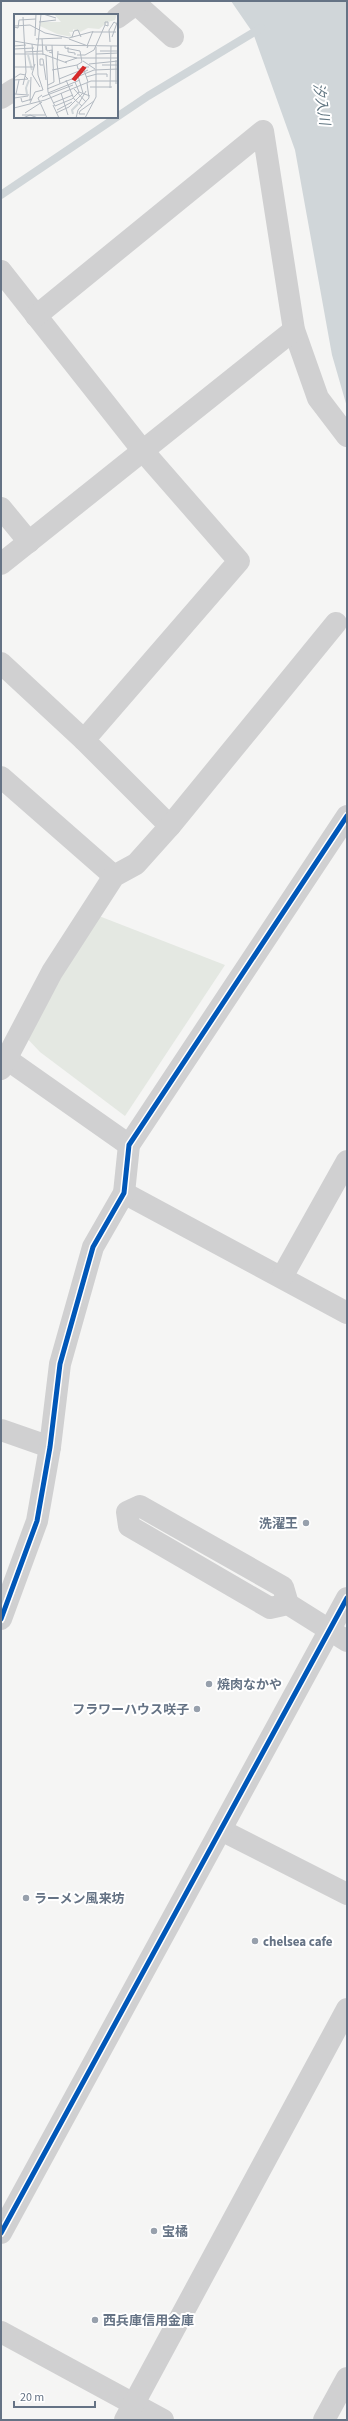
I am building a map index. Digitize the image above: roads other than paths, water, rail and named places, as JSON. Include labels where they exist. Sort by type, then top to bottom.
[{"type":"street","points":[[118,17],[135,3],[174,37]]},
{"type":"street","points":[[1,98],[14,90]]},
{"type":"street","points":[[36,316],[263,131],[294,330],[318,398],[347,436]]},
{"type":"street","points":[[1,271],[143,451],[239,561],[84,740]]},
{"type":"street","points":[[1,564],[294,330]]},
{"type":"street","points":[[1,508],[29,542]]},
{"type":"street","points":[[129,1145],[3,1061],[52,972],[114,876],[136,864],[170,826],[336,623]]},
{"type":"street","points":[[1,663],[84,740],[170,826]]},
{"type":"street","points":[[1,777],[114,876]]},
{"type":"street","points":[[1,1619],[37,1521],[50,1447],[60,1364],[93,1248],[124,1193],[129,1145],[347,816]]},
{"type":"street","points":[[282,1277],[347,1161]]},
{"type":"street","points":[[124,1193],[347,1313]]},
{"type":"street","points":[[1,1430],[50,1447]]},
{"type":"street","points":[[288,1604],[270,1608],[129,1526],[126,1512],[140,1506],[283,1587],[288,1604],[338,1636]]},
{"type":"street","points":[[1,2233],[221,1830],[338,1636],[347,1598]]},
{"type":"street","points":[[221,1830],[347,1894]]},
{"type":"street","points":[[129,2412],[347,2010]]},
{"type":"street","points":[[1,2332],[129,2412],[163,2420]]},
{"type":"street","points":[[324,2420],[347,2378]]},
{"type":"water","name":"汐入川","points":[[231,1],[347,1],[347,407],[332,355],[295,150],[253,33]]},
{"type":"waterway","points":[[118,116],[148,96],[261,28]]},
{"type":"waterway","points":[[1,195],[115,118]]},
{"type":"place","name":"洗濯王","points":[[306,1523]]},
{"type":"place","name":"焼肉なかや","points":[[209,1684]]},
{"type":"place","name":"フラワーハウス咲子","points":[[197,1709]]},
{"type":"place","name":"ラーメン風来坊","points":[[26,1898]]},
{"type":"place","name":"chelsea cafe","points":[[255,1941]]},
{"type":"place","name":"宝橘","points":[[154,2231]]},
{"type":"place","name":"西兵庫信用金庫","points":[[95,2320]]}]
